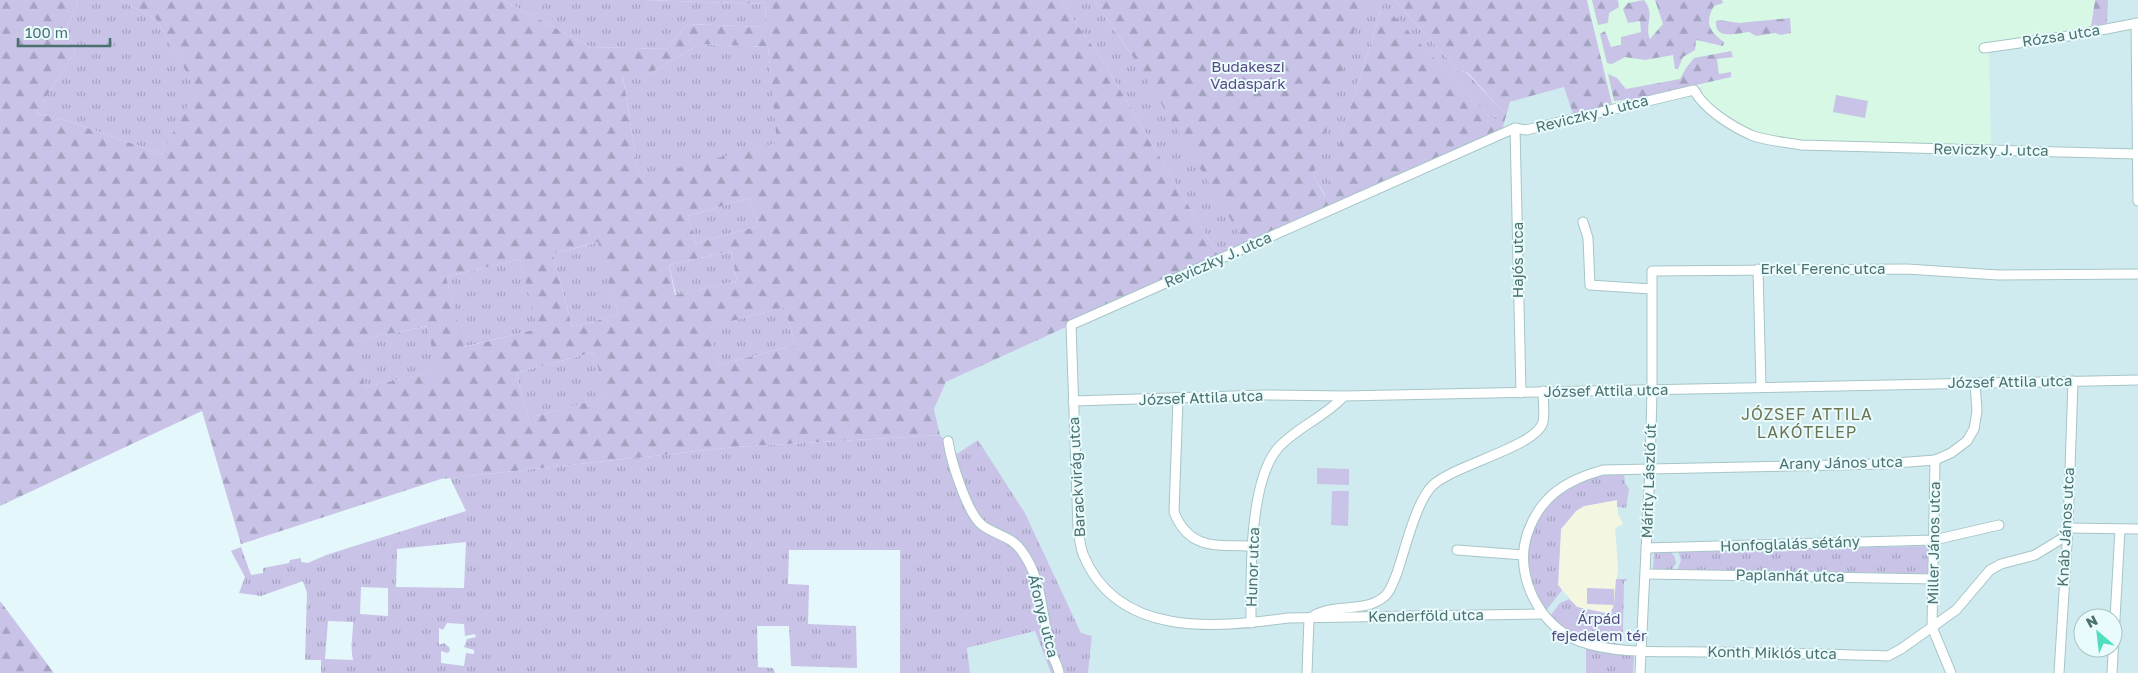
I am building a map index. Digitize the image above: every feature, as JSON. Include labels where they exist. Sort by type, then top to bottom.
[{"type":"street","name":"Rózsa utca","points":[[1984,48],[2075,35],[2137,23]]},
{"type":"street","points":[[2137,23],[2138,201]]},
{"type":"street","name":"Reviczky J. utca","points":[[1071,325],[1515,128],[1526,130],[1694,90],[1702,103],[1727,121],[1752,135],[1801,145],[2137,154]]},
{"type":"street","name":"Hajós utca","points":[[1515,128],[1521,392]]},
{"type":"street","points":[[1583,222],[1588,238],[1590,285],[1651,289]]},
{"type":"street","points":[[1758,269],[1761,387]]},
{"type":"street","name":"Erkel Ferenc utca","points":[[1651,289],[1652,271],[1907,269],[1998,274],[2138,274]]},
{"type":"street","name":"Márity László út","points":[[1640,673],[1650,469],[1652,390],[1651,289]]},
{"type":"street","name":"Barackvirág utca","points":[[1071,325],[1078,528],[1082,552],[1091,570],[1105,588],[1120,601],[1150,617],[1172,623],[1221,625],[1288,618],[1309,619]]},
{"type":"street","name":"József Attila utca","points":[[1073,401],[1265,395],[1344,396],[2138,380]]},
{"type":"street","name":"Knáb János utca","points":[[2059,673],[2073,381]]},
{"type":"street","name":"Arany János utca","points":[[1523,556],[1524,542],[1534,516],[1546,499],[1568,482],[1603,470],[1883,464],[1935,460],[1951,453],[1967,441],[1974,429],[1977,411],[1976,383]]},
{"type":"street","points":[[1307,673],[1309,619],[1323,611],[1377,602],[1386,595],[1407,546],[1421,500],[1432,486],[1448,475],[1483,458],[1518,445],[1535,434],[1544,420],[1543,391]]},
{"type":"street","name":"Hunor utca","points":[[1251,623],[1251,546],[1260,490],[1271,458],[1278,448],[1300,429],[1335,406],[1344,396]]},
{"type":"street","points":[[1178,399],[1174,512],[1180,526],[1188,536],[1207,544],[1251,546]]},
{"type":"street","name":"Áfonya utca","points":[[948,441],[954,471],[980,524],[992,532],[1010,539],[1021,550],[1035,576],[1052,659],[1059,673]]},
{"type":"street","name":"Miller János utca","points":[[1932,627],[1935,460]]},
{"type":"street","name":"Honfoglalás sétány","points":[[1646,548],[1934,540],[1999,525]]},
{"type":"street","points":[[2112,673],[2120,529]]},
{"type":"street","points":[[2067,532],[2138,529]]},
{"type":"street","name":"Konth Miklós utca","points":[[1542,614],[1564,633],[1597,646],[1641,651],[1888,656],[1956,610],[1990,570],[2001,564],[2035,555],[2054,545],[2067,532]]},
{"type":"street","points":[[2054,545],[2066,548]]},
{"type":"street","points":[[1457,550],[1523,556],[1526,577],[1533,597],[1542,614]]},
{"type":"street","name":"Paplanhát utca","points":[[1646,574],[1934,579]]},
{"type":"street","name":"Kenderföld utca","points":[[1309,619],[1542,614]]},
{"type":"street","points":[[1932,627],[1951,673]]},
{"type":"shaded area","points":[[1060,0],[1094,0],[1132,55],[1510,102],[1564,87],[1574,116],[1709,85],[1925,51],[2087,30],[2091,0],[2138,0],[2138,673],[1088,673],[1092,636],[1081,633],[1025,513],[978,440],[957,455],[940,435],[934,409],[946,382],[1219,257],[1103,61]]},
{"type":"shaded area","points":[[1588,0],[2106,0],[2103,28],[1989,43],[1991,147],[1799,140],[1754,132],[1735,122],[1703,97],[1702,85],[1694,88],[1689,84],[1686,86],[1689,88],[1613,108]]},
{"type":"shaded area","points":[[1617,500],[1618,514],[1623,524],[1615,528],[1618,568],[1614,605],[1610,614],[1577,607],[1558,585],[1561,529],[1576,511],[1584,506]]},
{"type":"shaded area","points":[[1035,631],[1051,673],[970,673],[967,648]]},
{"type":"green space","points":[[0,0],[76,0],[78,2],[67,26],[75,52],[36,113],[68,121],[162,154],[196,89],[156,19],[120,0],[503,0],[591,47],[667,49],[687,24],[765,27],[766,4],[645,0],[1060,0],[1103,61],[1219,257],[946,382],[934,409],[940,435],[735,447],[441,479],[241,544],[202,411],[0,506]],"holes":[[[700,44],[768,47],[777,143],[639,178],[623,77],[645,76]],[[749,198],[759,226],[696,243],[688,216]],[[598,242],[618,315],[572,327],[553,254]],[[731,251],[737,281],[675,295],[669,265]],[[520,259],[537,329],[464,347],[446,277]],[[785,307],[795,345],[719,365],[709,327]],[[427,326],[437,371],[365,387],[356,341]],[[594,352],[606,397],[528,418],[516,373]]]},
{"type":"green space","points":[[76,0],[120,0],[156,19],[197,90],[162,154],[68,121],[36,113],[75,52],[67,26],[78,2]]},
{"type":"green space","points":[[503,0],[645,0],[766,4],[765,27],[687,24],[667,49],[591,47]]},
{"type":"green space","name":"Budakeszi Vadaspark","points":[[1060,0],[1094,0],[1131,54],[1133,0],[1394,0],[1458,70],[1467,73],[1505,114],[1501,123],[1489,116],[1388,11],[1381,11],[1345,125],[1326,197],[1313,174],[1319,150],[1246,245],[1219,257],[1103,61]]},
{"type":"green space","name":"Budakeszi Vadaspark","points":[[1094,0],[1363,0],[1313,174],[1325,197],[1345,125],[1381,11],[1388,10],[1489,116],[1501,123],[1505,114],[1468,73],[1458,70],[1394,0],[1587,0],[1613,108],[1574,117],[1564,87],[1510,102],[1502,130],[1246,245],[1132,55]]},
{"type":"green space","points":[[1592,0],[1618,0],[1619,7],[1609,13],[1608,23],[1598,25]]},
{"type":"green space","points":[[1644,0],[1650,15],[1648,29],[1650,39],[1663,24],[1655,0],[1722,0],[1723,3],[1714,6],[1709,22],[1715,35],[1724,42],[1723,46],[1696,40],[1695,50],[1683,57],[1678,69],[1675,69],[1673,55],[1645,60],[1625,57],[1612,64],[1607,63],[1600,34],[1605,31],[1611,47],[1621,45],[1621,37],[1641,32],[1640,21],[1628,23],[1623,9],[1628,3]]},
{"type":"green space","points":[[2095,0],[2108,0],[2107,23],[2091,27]]},
{"type":"green space","points":[[1790,18],[1791,33],[1781,35],[1775,33],[1756,36],[1749,32],[1723,34],[1716,27],[1716,21],[1719,20],[1739,23]]},
{"type":"green space","points":[[700,44],[768,47],[778,143],[639,179],[623,76],[645,76]]},
{"type":"green space","points":[[1731,51],[1733,57],[1717,59],[1719,74],[1731,72],[1731,77],[1635,99],[1614,101],[1608,74],[1617,78],[1626,89],[1680,79],[1694,58]]},
{"type":"green space","points":[[1836,95],[1868,101],[1865,118],[1833,112]]},
{"type":"green space","points":[[749,198],[759,226],[696,243],[688,216]]},
{"type":"green space","points":[[599,242],[618,315],[572,327],[553,254]]},
{"type":"green space","points":[[731,251],[737,281],[676,295],[669,265]]},
{"type":"green space","points":[[520,259],[538,329],[463,347],[446,277]]},
{"type":"green space","points":[[785,307],[795,345],[719,365],[708,327]]},
{"type":"green space","points":[[428,326],[438,371],[365,387],[355,341]]},
{"type":"green space","points":[[594,352],[607,397],[528,418],[516,373]]},
{"type":"green space","points":[[940,435],[957,454],[978,440],[1025,513],[1081,633],[1092,636],[1088,673],[1051,673],[1035,631],[967,648],[970,673],[900,673],[900,550],[789,550],[788,584],[809,585],[808,624],[856,626],[857,668],[791,666],[789,626],[757,626],[758,667],[773,668],[775,673],[321,673],[321,660],[305,660],[307,593],[303,581],[261,596],[239,593],[245,577],[231,551],[241,547],[251,575],[263,573],[263,568],[289,563],[290,560],[301,558],[301,562],[308,563],[326,555],[466,511],[450,478],[735,447]],"holes":[[[466,542],[464,588],[396,587],[397,549]],[[361,587],[388,588],[388,616],[360,614]],[[328,621],[353,622],[353,660],[325,659]],[[447,623],[464,624],[465,636],[475,634],[476,637],[467,639],[464,647],[474,650],[474,654],[466,653],[464,666],[441,663],[441,651],[447,653],[450,651],[449,647],[444,643],[439,645],[439,628],[443,630]]]},
{"type":"green space","points":[[1317,468],[1349,469],[1349,485],[1317,484]]},
{"type":"green space","name":"Árpád fejedelem tér","points":[[1624,473],[1625,483],[1629,489],[1626,508],[1617,507],[1617,500],[1584,506],[1576,511],[1561,529],[1558,585],[1562,590],[1545,612],[1533,586],[1528,561],[1530,538],[1539,518],[1553,500],[1572,487],[1596,477]]},
{"type":"green space","points":[[1332,491],[1349,491],[1348,526],[1331,525]]},
{"type":"green space","points":[[1930,546],[1928,576],[1677,571],[1681,560],[1678,551]]},
{"type":"green space","points":[[1657,551],[1672,553],[1676,563],[1672,570],[1657,571],[1653,569],[1654,553]]},
{"type":"green space","name":"Árpád fejedelem tér","points":[[1616,579],[1627,579],[1624,582],[1623,632],[1617,637],[1615,646],[1580,637],[1550,616],[1560,603],[1569,599],[1577,607],[1610,614],[1614,605]]},
{"type":"green space","points":[[1587,588],[1614,589],[1614,605],[1587,604]]},
{"type":"green space","points":[[0,601],[54,673],[0,673]]},
{"type":"green space","points":[[1586,645],[1632,654],[1634,657],[1633,673],[1586,673]]},
{"type":"district","name":"JÓZSEF ATTILA LAKÓTELEP","points":[[1807,423]]}]
